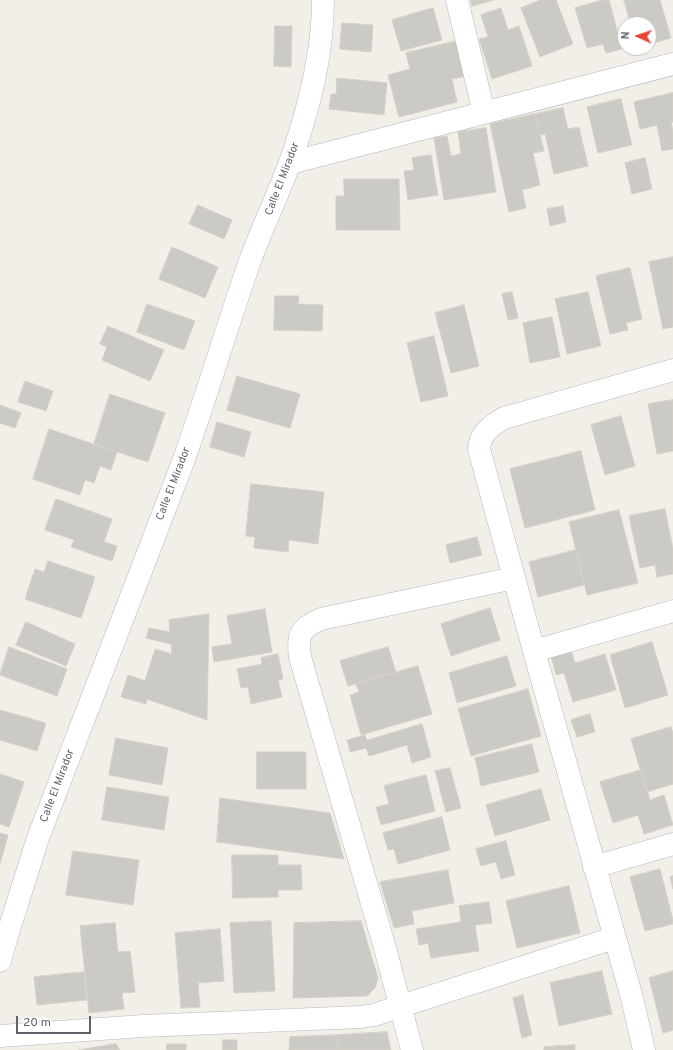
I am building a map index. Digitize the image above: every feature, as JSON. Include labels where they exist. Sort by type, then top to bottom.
[{"type":"street","name":"Calle El Mirador","points":[[0,961],[38,838],[183,462],[202,410],[222,344],[252,257],[290,163],[304,120],[315,78],[320,47],[323,0]]},
{"type":"street","points":[[457,0],[484,113]]},
{"type":"street","points":[[290,163],[673,64]]},
{"type":"street","points":[[644,1050],[632,998],[594,867],[480,456],[480,442],[484,433],[491,426],[504,418],[673,370]]},
{"type":"street","points":[[412,1050],[383,940],[300,657],[299,638],[303,629],[321,619],[514,578]]},
{"type":"street","points":[[534,652],[673,611]]},
{"type":"street","points":[[594,867],[673,844]]},
{"type":"street","points":[[0,1036],[143,1026],[349,1018],[374,1014],[614,938]]},
{"type":"building","points":[[471,0],[494,0],[472,6]]},
{"type":"building","points":[[541,0],[556,0],[573,44],[540,57],[521,8]]},
{"type":"building","points":[[603,0],[609,0],[617,30],[617,50],[606,53],[603,44],[587,48],[575,8]]},
{"type":"building","points":[[624,0],[660,0],[671,38],[657,42],[657,16],[629,16]]},
{"type":"building","points":[[433,8],[442,40],[401,51],[392,20]]},
{"type":"building","points":[[501,8],[508,30],[519,26],[532,66],[492,79],[479,39],[488,37],[481,15]]},
{"type":"building","points":[[342,23],[373,25],[371,52],[340,49]]},
{"type":"building","points":[[275,26],[292,26],[291,67],[274,66]]},
{"type":"building","points":[[457,41],[466,76],[452,79],[457,102],[399,117],[388,75],[410,69],[406,53]]},
{"type":"building","points":[[337,78],[387,83],[384,115],[329,109],[331,94],[336,94]]},
{"type":"building","points":[[673,93],[673,122],[671,122],[673,131],[673,149],[662,151],[657,125],[640,129],[634,102]]},
{"type":"building","points":[[621,99],[632,145],[598,153],[587,107]]},
{"type":"building","points":[[563,108],[568,129],[579,127],[588,166],[554,174],[545,134],[540,135],[535,114]]},
{"type":"building","points":[[535,114],[544,151],[533,153],[540,185],[522,190],[526,208],[509,212],[490,124]]},
{"type":"building","points":[[486,128],[496,192],[444,200],[434,138],[447,136],[451,156],[461,154],[458,132]]},
{"type":"building","points":[[431,155],[438,195],[408,200],[404,171],[414,170],[412,158]]},
{"type":"building","points":[[645,158],[652,189],[632,194],[625,163]]},
{"type":"building","points":[[344,179],[399,179],[400,230],[336,230],[336,196],[344,196]]},
{"type":"building","points":[[198,205],[232,220],[224,239],[189,224]]},
{"type":"building","points":[[563,206],[566,222],[550,226],[547,209]]},
{"type":"building","points":[[172,247],[218,267],[205,298],[159,279]]},
{"type":"building","points":[[673,257],[673,327],[663,329],[649,262]]},
{"type":"building","points":[[630,268],[642,319],[626,323],[628,330],[610,334],[596,276]]},
{"type":"building","points":[[512,292],[518,318],[508,320],[502,294]]},
{"type":"building","points":[[588,292],[601,346],[567,354],[555,299]]},
{"type":"building","points":[[275,296],[299,296],[298,304],[323,305],[322,331],[274,330]]},
{"type":"building","points":[[147,304],[195,321],[184,350],[137,332]]},
{"type":"building","points":[[464,305],[479,366],[451,373],[435,313]]},
{"type":"building","points":[[552,317],[560,357],[530,363],[523,323]]},
{"type":"building","points":[[108,326],[164,350],[150,381],[102,360],[107,347],[100,344]]},
{"type":"building","points":[[434,336],[448,396],[421,402],[407,343]]},
{"type":"building","points":[[237,376],[300,394],[290,428],[227,410]]},
{"type":"building","points":[[25,381],[53,391],[46,411],[18,402]]},
{"type":"building","points":[[110,394],[165,413],[148,462],[94,444]]},
{"type":"building","points":[[673,400],[673,451],[657,454],[648,404]]},
{"type":"building","points":[[0,405],[21,413],[15,428],[0,423]]},
{"type":"building","points":[[621,416],[635,466],[605,475],[591,425]]},
{"type":"building","points":[[217,422],[251,432],[244,457],[210,447]]},
{"type":"building","points":[[49,429],[117,452],[111,470],[100,466],[94,483],[85,480],[80,495],[33,479]]},
{"type":"building","points":[[581,451],[595,510],[525,528],[510,469]]},
{"type":"building","points":[[251,484],[324,492],[318,544],[289,540],[288,552],[254,548],[255,537],[246,536]]},
{"type":"building","points":[[56,499],[112,519],[104,542],[117,546],[112,561],[71,547],[74,540],[45,530]]},
{"type":"building","points":[[665,509],[673,549],[673,574],[657,577],[655,565],[640,568],[629,516]]},
{"type":"building","points":[[619,510],[638,583],[587,595],[569,522]]},
{"type":"building","points":[[477,537],[482,555],[450,563],[446,545]]},
{"type":"building","points":[[576,550],[584,585],[538,597],[529,562]]},
{"type":"building","points":[[48,561],[95,577],[81,618],[25,599],[35,569],[44,572]]},
{"type":"building","points":[[490,608],[500,640],[451,656],[441,624]]},
{"type":"building","points":[[265,609],[272,652],[214,662],[212,647],[232,644],[227,616]]},
{"type":"building","points":[[209,614],[207,720],[147,699],[146,704],[121,697],[128,675],[145,681],[155,649],[172,654],[171,644],[146,638],[149,628],[170,632],[169,620]]},
{"type":"building","points":[[26,622],[75,644],[66,666],[16,645]]},
{"type":"building","points":[[652,642],[668,695],[625,708],[610,655]]},
{"type":"building","points":[[9,647],[67,669],[57,696],[0,675]]},
{"type":"building","points":[[388,647],[396,672],[348,686],[340,661]]},
{"type":"building","points":[[571,650],[575,663],[605,654],[616,690],[573,702],[564,673],[556,675],[551,656]]},
{"type":"building","points":[[278,654],[283,679],[278,680],[282,697],[251,704],[248,687],[241,688],[237,669],[262,664],[261,658]]},
{"type":"building","points":[[507,656],[516,686],[457,703],[449,673]]},
{"type":"building","points":[[418,666],[432,714],[361,735],[350,695],[359,692],[356,684]]},
{"type":"building","points":[[528,689],[541,736],[471,756],[458,709]]},
{"type":"building","points":[[0,710],[46,723],[37,751],[0,740]]},
{"type":"building","points":[[590,714],[595,732],[577,737],[571,720]]},
{"type":"building","points":[[422,724],[431,757],[412,763],[407,745],[369,756],[366,748],[350,752],[347,740],[365,735],[367,740]]},
{"type":"building","points":[[671,727],[673,733],[673,784],[647,792],[631,739]]},
{"type":"building","points":[[116,738],[168,748],[162,785],[109,775]]},
{"type":"building","points":[[532,744],[539,772],[481,786],[475,758]]},
{"type":"building","points":[[257,752],[306,752],[306,789],[257,789]]},
{"type":"building","points":[[450,768],[461,808],[446,812],[435,771]]},
{"type":"building","points":[[641,770],[650,800],[664,795],[673,825],[644,834],[638,815],[613,823],[600,782]]},
{"type":"building","points":[[0,774],[24,782],[9,827],[0,824]]},
{"type":"building","points":[[426,775],[435,811],[381,825],[376,807],[389,804],[384,786]]},
{"type":"building","points":[[107,787],[169,797],[164,830],[102,820]]},
{"type":"building","points":[[541,789],[550,820],[495,836],[486,805]]},
{"type":"building","points":[[220,798],[330,813],[344,859],[217,842]]},
{"type":"building","points":[[442,817],[450,850],[398,864],[394,849],[388,850],[383,833]]},
{"type":"building","points":[[0,833],[8,835],[0,864]]},
{"type":"building","points":[[506,841],[515,875],[501,879],[496,862],[481,866],[476,849]]},
{"type":"building","points":[[73,851],[139,860],[133,905],[66,895]]},
{"type":"building","points":[[232,855],[278,855],[278,865],[301,865],[302,890],[278,890],[278,897],[233,898]]},
{"type":"building","points":[[660,869],[673,924],[645,931],[630,877]]},
{"type":"building","points":[[448,870],[454,903],[412,911],[414,924],[394,928],[380,882]]},
{"type":"building","points":[[673,876],[673,889],[670,877]]},
{"type":"building","points":[[569,886],[580,933],[517,948],[506,901]]},
{"type":"building","points":[[489,902],[492,923],[475,925],[479,951],[431,958],[428,943],[419,945],[416,929],[461,922],[459,906]]},
{"type":"building","points":[[271,921],[275,991],[234,993],[230,923]]},
{"type":"building","points":[[361,921],[378,978],[375,988],[367,996],[293,998],[294,923]]},
{"type":"building","points":[[115,923],[118,952],[130,951],[135,992],[122,993],[124,1009],[89,1013],[80,926]]},
{"type":"building","points":[[220,929],[224,981],[198,983],[200,1007],[181,1008],[175,933]]},
{"type":"building","points":[[602,971],[612,1014],[559,1026],[550,983]]},
{"type":"building","points":[[673,971],[673,1030],[663,1033],[649,978]]},
{"type":"building","points":[[84,972],[87,1000],[37,1005],[34,977]]},
{"type":"building","points":[[523,995],[532,1035],[522,1038],[513,998]]},
{"type":"building","points":[[387,1032],[391,1050],[338,1050],[338,1035]]},
{"type":"building","points":[[338,1035],[338,1050],[289,1050],[290,1037]]},
{"type":"building","points":[[223,1040],[237,1040],[237,1050],[223,1050]]},
{"type":"building","points":[[116,1044],[120,1050],[79,1050]]},
{"type":"building","points":[[167,1044],[186,1044],[186,1050],[167,1050]]},
{"type":"building","points":[[575,1045],[575,1050],[544,1050],[544,1047]]}]
